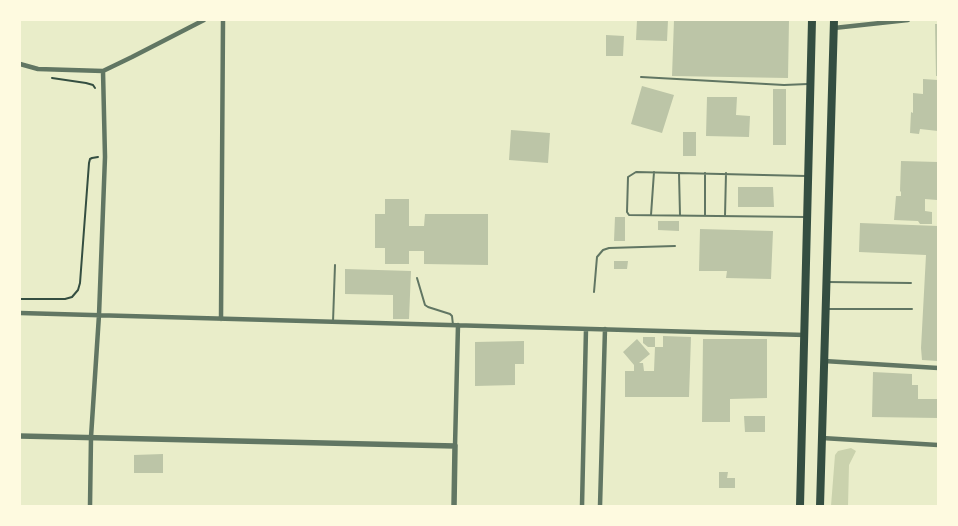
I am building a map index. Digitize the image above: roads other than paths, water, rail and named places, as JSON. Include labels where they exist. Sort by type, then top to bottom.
[{"type":"highway","points":[[800,506],[812,20]]},
{"type":"highway","points":[[820,506],[834,24]]},
{"type":"street","points":[[20,64],[38,69],[103,71],[204,20]]},
{"type":"street","points":[[221,318],[223,20]]},
{"type":"street","points":[[834,24],[908,20]]},
{"type":"street","points":[[90,506],[91,437],[99,315],[105,157],[103,71]]},
{"type":"street","points":[[20,313],[805,335]]},
{"type":"street","points":[[454,506],[455,325]]},
{"type":"street","points":[[582,506],[586,329]]},
{"type":"street","points":[[600,506],[605,329]]},
{"type":"street","points":[[824,361],[938,368]]},
{"type":"street","points":[[20,436],[454,446]]},
{"type":"street","points":[[822,438],[938,445]]},
{"type":"lane","points":[[641,77],[784,85],[811,84]]},
{"type":"lane","points":[[808,217],[627,214],[628,177],[636,172],[809,176]]},
{"type":"lane","points":[[651,215],[654,172]]},
{"type":"lane","points":[[679,173],[680,216]]},
{"type":"lane","points":[[705,173],[705,216]]},
{"type":"lane","points":[[725,216],[726,173]]},
{"type":"lane","points":[[594,292],[597,257],[603,250],[609,248],[676,246]]},
{"type":"lane","points":[[333,322],[335,265]]},
{"type":"lane","points":[[417,278],[425,305],[450,314],[455,325]]},
{"type":"lane","points":[[826,282],[911,283]]},
{"type":"lane","points":[[826,308],[912,309]]}]
